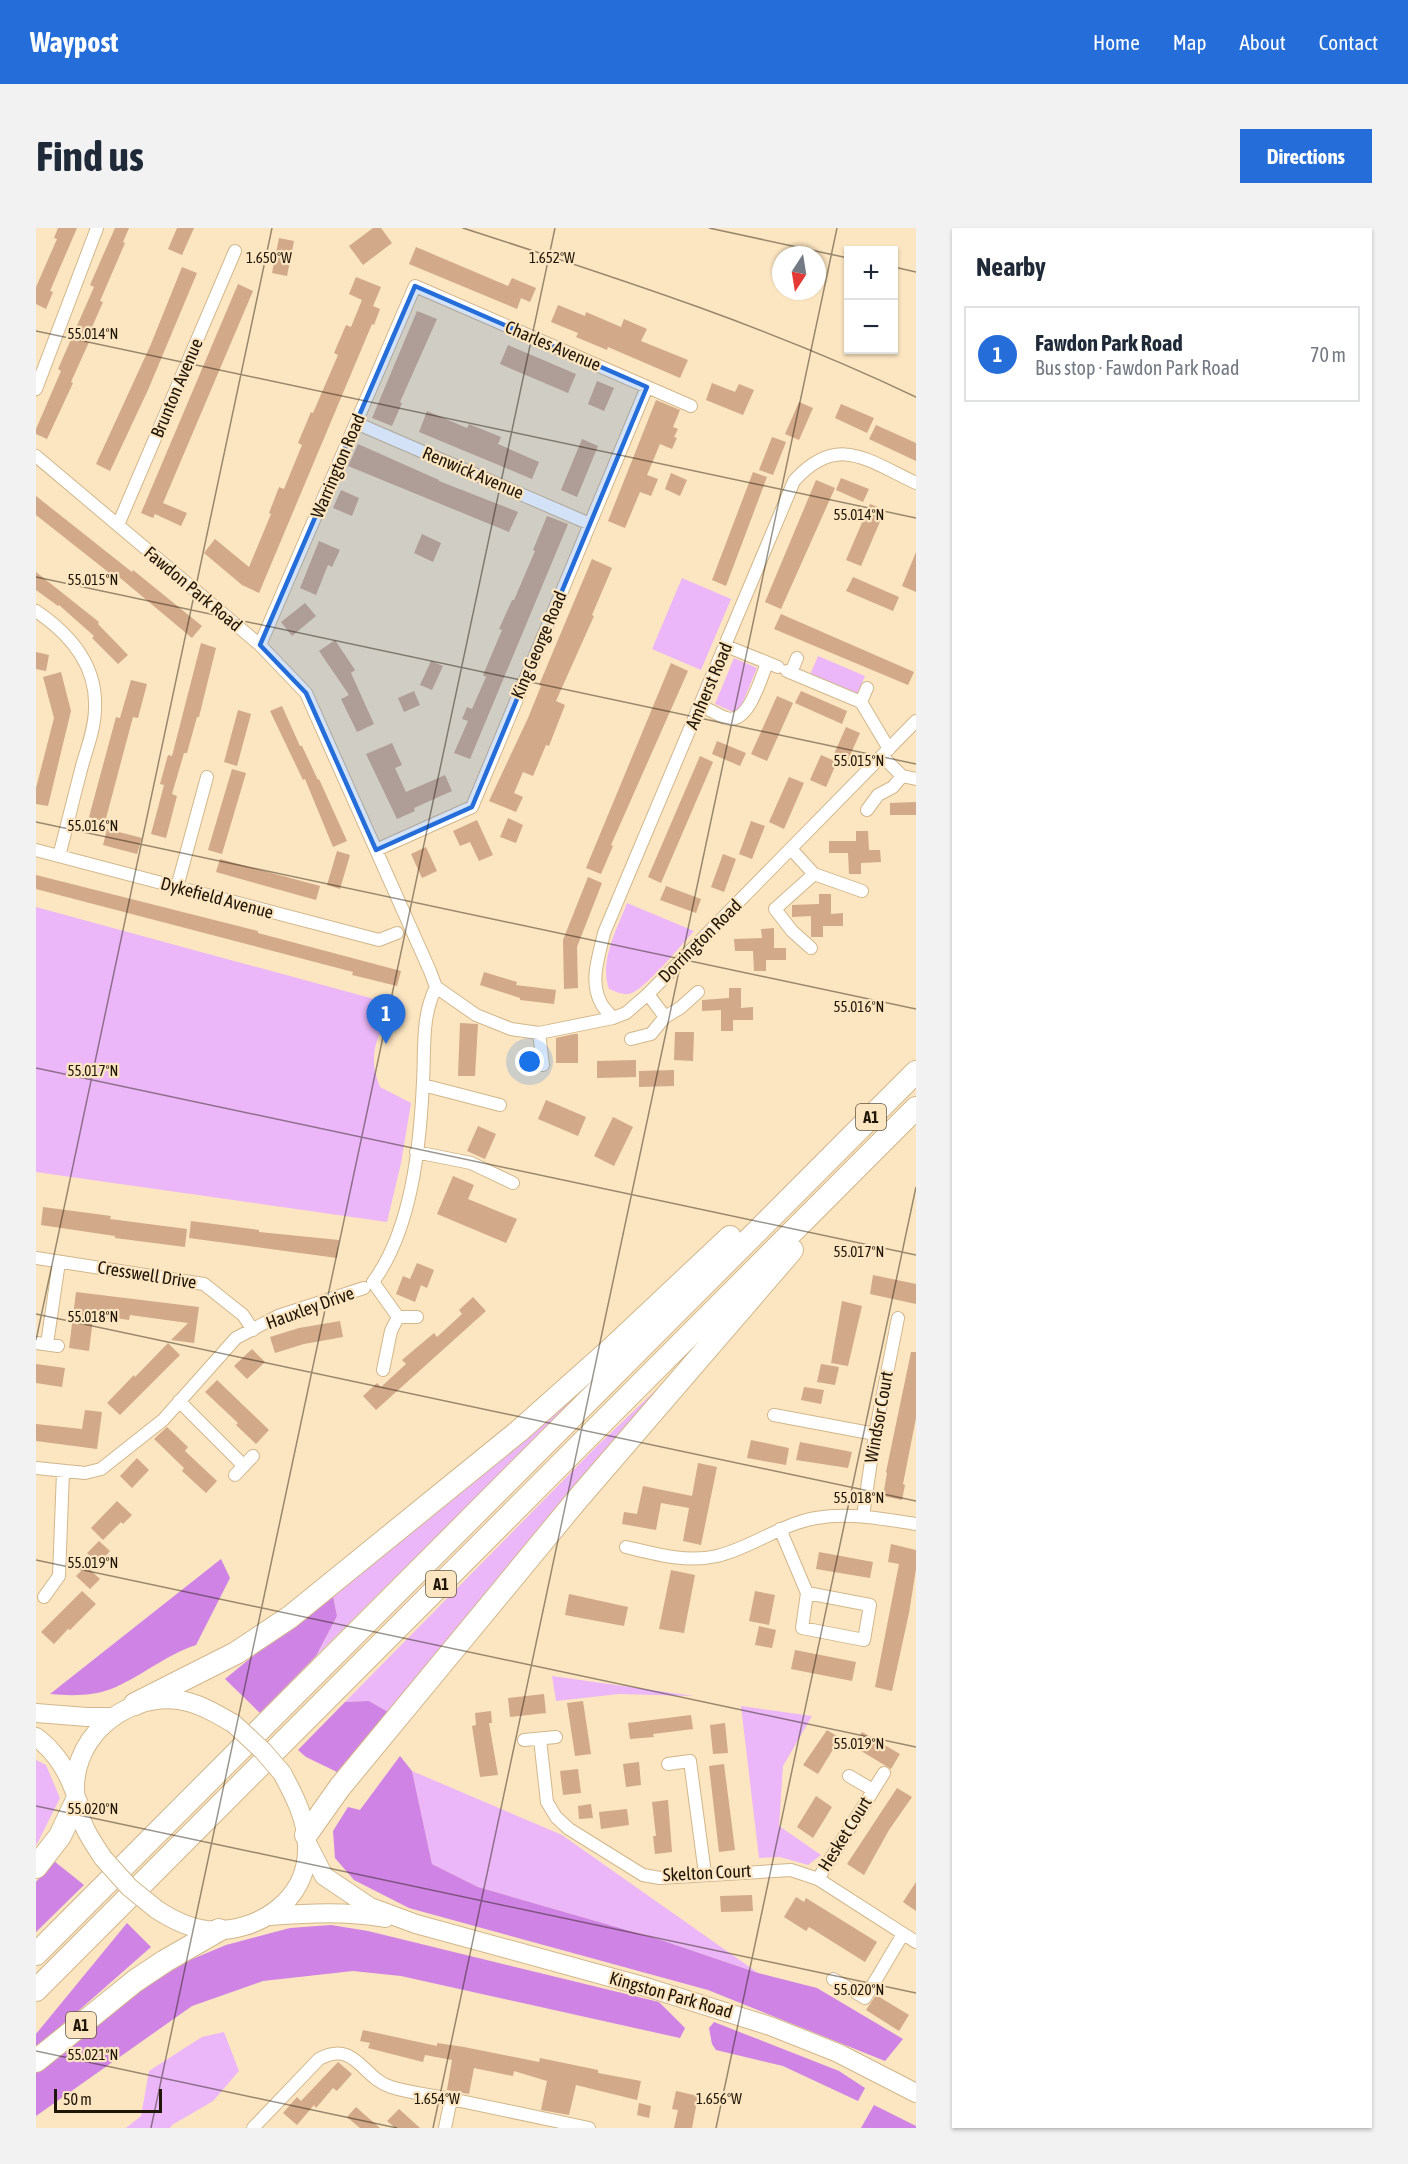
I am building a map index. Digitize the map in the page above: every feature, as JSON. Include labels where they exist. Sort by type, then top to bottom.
[{"type":"highway","name":"A1","points":[[36,1954],[916,1072]]},
{"type":"highway","name":"A1","points":[[36,1990],[916,1108]]},
{"type":"highway","name":"A1","points":[[135,1704],[236,1653],[290,1617],[519,1431],[611,1349],[752,1217],[826,1162]]},
{"type":"highway","name":"A1","points":[[307,1840],[340,1787],[576,1501],[783,1263],[845,1179]]},
{"type":"highway","points":[[36,1867],[60,1836],[76,1798]]},
{"type":"highway","name":"A1","points":[[36,2061],[135,1981],[219,1930]]},
{"type":"street","points":[[36,389],[97,228]]},
{"type":"street","name":"Brunton Avenue","points":[[118,525],[235,251]]},
{"type":"street","name":"Charles Avenue","points":[[415,286],[691,406]]},
{"type":"street","name":"Warrington Road","points":[[260,645],[415,286]]},
{"type":"street","name":"King George Road","points":[[376,850],[472,807],[647,387]]},
{"type":"street","name":"Renwick Avenue","points":[[356,423],[590,524]]},
{"type":"street","name":"Amherst Road","points":[[613,1018],[601,1003],[596,984],[595,969],[604,933],[794,482],[805,468],[837,453],[866,459],[916,483]]},
{"type":"street","name":"Fawdon Park Road","points":[[36,456],[260,645],[306,693],[436,987]]},
{"type":"street","points":[[36,611],[56,627],[80,652],[90,673],[95,695],[93,723],[59,856]]},
{"type":"street","points":[[726,646],[861,702],[885,753],[902,776],[916,778]]},
{"type":"street","points":[[701,706],[727,719],[740,717],[781,668],[797,658]]},
{"type":"street","points":[[861,702],[867,688]]},
{"type":"street","name":"Dorrington Road","points":[[436,987],[476,1015],[511,1029],[539,1033],[613,1018],[626,1013],[648,994],[916,722]]},
{"type":"street","points":[[867,810],[878,795],[893,787],[902,776]]},
{"type":"street","points":[[177,887],[207,777]]},
{"type":"street","points":[[791,849],[814,874],[862,891]]},
{"type":"street","name":"Dykefield Avenue","points":[[36,850],[379,940],[397,933]]},
{"type":"street","points":[[811,948],[771,912],[814,874]]},
{"type":"street","points":[[417,1317],[398,1317],[368,1285],[392,1251],[409,1193],[417,1152],[426,1017],[430,999],[436,987]]},
{"type":"street","points":[[631,1039],[651,1034],[664,1017],[680,1008],[698,992]]},
{"type":"street","points":[[648,994],[664,1017]]},
{"type":"street","points":[[539,1033],[543,1065]]},
{"type":"street","points":[[423,1085],[500,1105]]},
{"type":"street","points":[[417,1152],[471,1163],[513,1183]]},
{"type":"street","name":"Cresswell Drive","points":[[36,1258],[204,1284],[243,1315],[253,1330]]},
{"type":"street","points":[[47,1344],[59,1262]]},
{"type":"street","name":"Hauxley Drive","points":[[36,1468],[85,1473],[101,1469],[154,1427],[236,1338],[278,1316],[368,1285]]},
{"type":"street","points":[[383,1370],[391,1331],[398,1317]]},
{"type":"street","name":"Windsor Court","points":[[863,1516],[875,1434],[898,1318]]},
{"type":"street","points":[[179,1401],[240,1470],[254,1456]]},
{"type":"street","points":[[774,1415],[875,1434]]},
{"type":"street","points":[[44,1597],[59,1576],[63,1472]]},
{"type":"street","points":[[626,1547],[687,1559],[717,1556],[780,1529],[813,1518],[839,1515],[863,1516],[916,1524]]},
{"type":"street","points":[[780,1529],[807,1593],[802,1628],[864,1640],[870,1605],[807,1593]]},
{"type":"street","name":"Kingston Park Road","points":[[135,1704],[154,1700],[180,1700],[201,1706],[234,1724],[263,1751],[282,1773],[293,1793],[307,1840],[324,1876],[370,1906],[416,1924],[646,1987],[770,2025],[838,2054],[916,2093]]},
{"type":"street","points":[[76,1798],[76,1777],[81,1758],[94,1734],[111,1717],[135,1704]]},
{"type":"street","points":[[36,1713],[111,1717]]},
{"type":"street","points":[[36,1737],[57,1756],[67,1773],[82,1824],[103,1858],[129,1887],[156,1909],[185,1924],[219,1930],[237,1928],[270,1916],[292,1895],[302,1878],[306,1864],[307,1840]]},
{"type":"street","points":[[524,1740],[556,1737]]},
{"type":"street","name":"Skelton Court","points":[[540,1739],[547,1802],[556,1817],[569,1828],[643,1875],[660,1878],[791,1870],[818,1879],[916,1942]]},
{"type":"street","points":[[668,1764],[690,1761],[705,1874]]},
{"type":"street","name":"Hesket Court","points":[[818,1879],[884,1773]]},
{"type":"street","name":"Hesket Court","points":[[849,1776],[873,1790]]},
{"type":"street","name":"Kingston Park Road","points":[[270,1916],[344,1913],[416,1924]]},
{"type":"street","points":[[833,1979],[865,1998],[903,1934]]},
{"type":"street","points":[[253,2128],[319,2059],[330,2053],[344,2053],[388,2087],[589,2128]]},
{"type":"street","points":[[445,2128],[450,2099]]},
{"type":"highlighted area","points":[[415,286],[647,387],[472,807],[376,850],[306,693],[260,645]]},
{"type":"shaded area","points":[[682,578],[731,599],[701,670],[652,649]]},
{"type":"shaded area","points":[[818,656],[865,676],[857,695],[810,675]]},
{"type":"shaded area","points":[[734,658],[757,668],[738,714],[715,704]]},
{"type":"shaded area","points":[[627,903],[694,931],[647,982],[632,993],[626,994],[609,989],[606,967],[610,945]]},
{"type":"shaded area","points":[[36,907],[396,1005],[379,1035],[374,1054],[380,1087],[411,1103],[401,1163],[387,1222],[36,1172]]},
{"type":"shaded area","points":[[603,1371],[316,1656],[337,1616],[332,1591]]},
{"type":"shaded area","points":[[659,1387],[388,1712],[369,1701],[345,1702],[598,1445]]},
{"type":"shaded area","points":[[221,1559],[230,1578],[196,1645],[174,1654],[111,1689],[81,1695],[50,1694]]},
{"type":"shaded area","points":[[332,1591],[337,1616],[316,1656],[260,1713],[225,1679]]},
{"type":"shaded area","points":[[552,1676],[694,1696],[619,1694],[556,1701]]},
{"type":"shaded area","points":[[369,1701],[388,1712],[337,1772],[306,1757],[298,1750],[345,1702]]},
{"type":"shaded area","points":[[741,1706],[812,1716],[783,1766],[779,1826],[821,1855],[808,1865],[780,1857],[759,1858]]},
{"type":"shaded area","points":[[400,1756],[412,1771],[432,1864],[478,1887],[658,1939],[758,1973],[817,1988],[903,2039],[885,2061],[708,1990],[409,1908],[354,1880],[335,1858],[333,1831],[348,1807],[360,1810]]},
{"type":"shaded area","points":[[36,1760],[46,1765],[60,1798],[36,1846]]},
{"type":"shaded area","points":[[412,1771],[562,1835],[758,1973],[658,1939],[478,1887],[432,1864]]},
{"type":"shaded area","points":[[54,1861],[84,1885],[36,1932],[36,1882]]},
{"type":"shaded area","points":[[127,1923],[151,1947],[36,2048],[36,2034]]},
{"type":"shaded area","points":[[331,1925],[368,1931],[659,2002],[685,2028],[680,2038],[401,1976],[353,1971],[263,1981],[192,2006],[36,2116],[36,2070],[119,2004],[178,1965],[226,1945],[290,1928]]},
{"type":"shaded area","points":[[714,2022],[839,2071],[865,2088],[858,2101],[783,2066],[716,2050],[712,2044],[709,2028]]},
{"type":"shaded area","points":[[224,2032],[239,2071],[213,2101],[170,2128],[126,2128],[141,2116],[149,2071],[202,2037]]},
{"type":"shaded area","points":[[874,2105],[916,2126],[916,2128],[861,2128]]},
{"type":"building","points":[[58,228],[77,228],[50,291],[53,292],[46,309],[36,304],[36,287],[57,239],[54,238]]},
{"type":"building","points":[[115,228],[129,228],[123,242],[125,243],[100,301],[103,302],[86,341],[89,342],[71,382],[73,383],[47,439],[36,434],[36,429],[61,371],[58,369],[94,287],[90,285]]},
{"type":"building","points":[[177,228],[194,228],[182,255],[168,249]]},
{"type":"building","points":[[373,228],[381,228],[392,243],[363,265],[349,246]]},
{"type":"building","points":[[279,238],[294,241],[287,276],[272,273]]},
{"type":"building","points":[[416,247],[508,286],[512,278],[536,288],[530,302],[521,298],[517,309],[409,264]]},
{"type":"building","points":[[182,267],[197,273],[148,390],[110,471],[96,464],[151,344]]},
{"type":"building","points":[[356,277],[381,287],[373,306],[380,309],[259,593],[242,585],[204,553],[215,539],[249,567],[271,514],[269,513],[279,487],[284,489],[302,445],[298,443],[338,355],[334,353],[346,325],[351,327],[362,300],[349,294]]},
{"type":"building","points":[[238,284],[253,291],[163,503],[187,513],[181,526],[155,514],[153,518],[141,513]]},
{"type":"building","points":[[558,305],[585,316],[586,312],[621,327],[624,319],[647,329],[641,341],[688,360],[680,378],[608,347],[607,350],[576,337],[578,333],[551,322]]},
{"type":"building","points":[[417,311],[437,319],[400,402],[402,403],[392,426],[372,418]]},
{"type":"building","points":[[508,345],[576,374],[568,393],[500,364]]},
{"type":"building","points":[[597,381],[614,388],[604,411],[588,404]]},
{"type":"building","points":[[712,383],[735,392],[739,384],[754,390],[743,415],[706,400]]},
{"type":"building","points":[[656,400],[680,410],[673,427],[678,429],[674,437],[677,438],[672,449],[660,444],[647,475],[658,479],[651,496],[640,492],[625,528],[608,521]]},
{"type":"building","points":[[799,402],[813,408],[799,440],[785,434]]},
{"type":"building","points":[[841,404],[874,418],[867,433],[835,418]]},
{"type":"building","points":[[427,411],[467,428],[469,424],[501,437],[498,444],[539,462],[532,479],[419,432]]},
{"type":"building","points":[[876,425],[916,443],[916,461],[869,439]]},
{"type":"building","points":[[772,437],[786,442],[773,475],[759,470]]},
{"type":"building","points":[[582,439],[598,446],[577,497],[561,490]]},
{"type":"building","points":[[358,444],[439,481],[518,512],[509,532],[348,466]]},
{"type":"building","points":[[753,472],[767,477],[726,586],[712,580]]},
{"type":"building","points":[[671,473],[687,480],[680,496],[665,489]]},
{"type":"building","points":[[841,478],[869,489],[863,502],[836,490]]},
{"type":"building","points":[[816,480],[835,488],[781,609],[765,602]]},
{"type":"building","points":[[341,490],[359,498],[352,516],[333,508]]},
{"type":"building","points":[[36,496],[202,626],[192,638],[119,577],[117,579],[36,515]]},
{"type":"building","points":[[870,504],[885,510],[861,566],[846,560]]},
{"type":"building","points":[[547,516],[568,524],[470,759],[454,753],[468,721],[462,719],[467,707],[472,709],[486,677],[483,675],[502,630],[499,629],[535,551],[533,550]]},
{"type":"building","points":[[422,534],[441,543],[433,562],[414,553]]},
{"type":"building","points":[[319,541],[340,550],[332,567],[328,565],[316,595],[300,588]]},
{"type":"building","points":[[916,552],[916,592],[902,586]]},
{"type":"building","points":[[592,559],[612,568],[592,615],[594,616],[556,701],[565,705],[549,746],[546,745],[533,776],[523,772],[514,793],[523,797],[516,812],[489,801],[528,718],[541,686],[539,685]]},
{"type":"building","points":[[36,572],[99,622],[98,624],[128,655],[118,664],[92,638],[94,636],[59,605],[36,590]]},
{"type":"building","points":[[853,577],[899,597],[893,611],[846,591]]},
{"type":"building","points":[[305,603],[316,616],[292,636],[281,622]]},
{"type":"building","points":[[781,614],[914,672],[908,685],[774,629]]},
{"type":"building","points":[[335,640],[355,670],[351,673],[374,724],[357,732],[341,699],[349,695],[319,651]]},
{"type":"building","points":[[201,643],[216,648],[199,717],[197,717],[187,753],[184,753],[172,794],[177,796],[166,838],[151,834],[164,785],[160,784],[168,755],[172,756]]},
{"type":"building","points":[[36,652],[49,655],[46,671],[36,669]]},
{"type":"building","points":[[431,661],[443,666],[432,690],[420,685]]},
{"type":"building","points":[[671,663],[688,671],[611,845],[613,846],[601,874],[586,868]]},
{"type":"building","points":[[61,672],[71,711],[48,806],[36,804],[36,788],[54,718],[43,677]]},
{"type":"building","points":[[131,680],[147,684],[138,718],[133,717],[105,822],[89,817],[116,717],[120,718]]},
{"type":"building","points":[[414,691],[420,705],[404,712],[398,698]]},
{"type":"building","points":[[801,691],[847,711],[842,724],[795,703]]},
{"type":"building","points":[[777,696],[793,703],[767,761],[751,754]]},
{"type":"building","points":[[282,706],[347,841],[333,847],[305,779],[303,780],[270,711]]},
{"type":"building","points":[[238,710],[251,714],[237,766],[224,762]]},
{"type":"building","points":[[846,727],[860,733],[848,760],[834,754]]},
{"type":"building","points":[[717,741],[746,753],[740,766],[712,754]]},
{"type":"building","points":[[392,743],[402,765],[395,768],[406,792],[445,775],[452,791],[414,808],[415,811],[397,819],[366,754]]},
{"type":"building","points":[[821,755],[837,762],[826,787],[810,780]]},
{"type":"building","points":[[700,756],[713,762],[661,883],[648,877]]},
{"type":"building","points":[[232,769],[246,773],[222,854],[208,850]]},
{"type":"building","points":[[789,777],[804,783],[784,829],[769,822]]},
{"type":"building","points":[[916,802],[916,815],[890,815],[890,803]]},
{"type":"building","points":[[508,818],[523,825],[516,843],[500,837]]},
{"type":"building","points":[[477,820],[493,855],[479,861],[470,842],[460,846],[453,831]]},
{"type":"building","points":[[751,821],[765,826],[752,859],[739,854]]},
{"type":"building","points":[[107,829],[142,838],[137,854],[103,845]]},
{"type":"building","points":[[856,831],[868,831],[869,850],[880,850],[881,862],[861,863],[861,874],[849,874],[848,853],[829,853],[829,841],[856,841]]},
{"type":"building","points":[[426,847],[437,871],[422,878],[411,854]]},
{"type":"building","points":[[337,851],[350,855],[340,889],[327,885]]},
{"type":"building","points":[[723,854],[736,859],[724,892],[711,887]]},
{"type":"building","points":[[220,859],[320,886],[316,900],[216,872]]},
{"type":"building","points":[[36,875],[258,931],[258,933],[401,971],[397,986],[352,975],[353,972],[36,889]]},
{"type":"building","points":[[588,877],[602,883],[577,947],[578,988],[564,989],[563,940]]},
{"type":"building","points":[[666,886],[701,899],[696,913],[660,900]]},
{"type":"building","points":[[819,894],[831,894],[831,914],[843,913],[843,926],[823,926],[823,937],[811,937],[811,916],[792,917],[792,905],[819,904]]},
{"type":"building","points":[[774,928],[774,948],[786,948],[786,960],[766,960],[766,971],[754,971],[753,951],[735,951],[734,939],[762,938],[761,929]]},
{"type":"building","points":[[484,972],[517,982],[516,985],[556,990],[554,1004],[520,1000],[520,998],[480,985]]},
{"type":"building","points":[[729,988],[741,988],[741,1008],[753,1007],[753,1020],[733,1020],[733,1031],[721,1031],[721,1010],[702,1011],[702,1000],[729,998]]},
{"type":"building","points":[[460,1023],[478,1024],[475,1076],[458,1076]]},
{"type":"building","points":[[675,1032],[694,1032],[693,1061],[674,1060]]},
{"type":"building","points":[[578,1034],[578,1063],[556,1063],[556,1038]]},
{"type":"building","points":[[636,1060],[636,1077],[597,1078],[597,1061]]},
{"type":"building","points":[[674,1070],[674,1086],[639,1087],[639,1071]]},
{"type":"building","points":[[546,1100],[586,1117],[578,1136],[538,1119]]},
{"type":"building","points":[[613,1117],[633,1127],[614,1166],[594,1156]]},
{"type":"building","points":[[478,1126],[496,1134],[485,1159],[467,1151]]},
{"type":"building","points":[[453,1176],[474,1185],[468,1199],[517,1219],[506,1243],[437,1214]]},
{"type":"building","points":[[43,1207],[187,1229],[185,1247],[41,1225]]},
{"type":"building","points":[[191,1221],[259,1230],[259,1232],[339,1240],[337,1258],[189,1238]]},
{"type":"building","points":[[417,1263],[434,1270],[427,1288],[421,1285],[415,1302],[396,1294],[403,1276],[410,1279]]},
{"type":"building","points":[[873,1275],[916,1284],[916,1304],[870,1294]]},
{"type":"building","points":[[76,1292],[199,1307],[194,1343],[171,1340],[188,1323],[130,1315],[129,1320],[115,1318],[116,1313],[94,1311],[89,1351],[69,1348]]},
{"type":"building","points":[[473,1297],[486,1311],[376,1410],[363,1396],[377,1383],[381,1387],[406,1364],[402,1360],[434,1333],[437,1337],[462,1314],[459,1310]]},
{"type":"building","points":[[842,1301],[862,1306],[848,1366],[831,1363]]},
{"type":"building","points":[[340,1321],[343,1337],[304,1344],[275,1353],[270,1337],[299,1328]]},
{"type":"building","points":[[168,1343],[180,1355],[120,1415],[107,1403]]},
{"type":"building","points":[[252,1349],[265,1362],[247,1379],[234,1366]]},
{"type":"building","points":[[911,1352],[916,1352],[916,1418],[902,1500],[883,1496]]},
{"type":"building","points":[[36,1364],[65,1368],[62,1387],[36,1383]]},
{"type":"building","points":[[821,1364],[839,1367],[835,1385],[817,1382]]},
{"type":"building","points":[[217,1380],[269,1430],[256,1444],[236,1425],[238,1423],[205,1392]]},
{"type":"building","points":[[804,1387],[824,1390],[821,1404],[801,1400]]},
{"type":"building","points":[[85,1410],[102,1412],[97,1449],[36,1441],[36,1424],[82,1429]]},
{"type":"building","points":[[167,1427],[188,1447],[185,1451],[217,1481],[206,1493],[182,1471],[184,1468],[154,1439]]},
{"type":"building","points":[[751,1440],[789,1448],[786,1465],[747,1458]]},
{"type":"building","points":[[800,1442],[852,1452],[848,1468],[796,1460]]},
{"type":"building","points":[[137,1458],[149,1470],[132,1488],[120,1476]]},
{"type":"building","points":[[698,1463],[717,1467],[701,1545],[683,1541],[689,1508],[661,1503],[656,1530],[622,1524],[624,1512],[637,1514],[643,1486],[692,1496]]},
{"type":"building","points":[[117,1501],[132,1515],[123,1524],[121,1522],[103,1540],[91,1528]]},
{"type":"building","points":[[99,1541],[110,1551],[98,1564],[87,1553]]},
{"type":"building","points":[[891,1544],[916,1550],[916,1569],[909,1613],[892,1691],[875,1687],[899,1564],[888,1562]]},
{"type":"building","points":[[819,1552],[873,1562],[870,1578],[816,1569]]},
{"type":"building","points":[[86,1566],[100,1579],[90,1589],[76,1576]]},
{"type":"building","points":[[671,1570],[695,1575],[684,1633],[659,1629]]},
{"type":"building","points":[[82,1591],[96,1604],[54,1644],[41,1632]]},
{"type":"building","points":[[755,1591],[775,1595],[769,1625],[749,1621]]},
{"type":"building","points":[[569,1594],[628,1607],[624,1626],[565,1615]]},
{"type":"building","points":[[759,1626],[776,1630],[772,1648],[755,1645]]},
{"type":"building","points":[[795,1650],[856,1662],[852,1681],[791,1669]]},
{"type":"building","points":[[544,1694],[546,1713],[510,1717],[508,1698]]},
{"type":"building","points":[[583,1701],[591,1754],[575,1756],[567,1703]]},
{"type":"building","points":[[491,1711],[492,1723],[489,1723],[498,1775],[480,1777],[472,1726],[476,1725],[475,1713]]},
{"type":"building","points":[[691,1715],[693,1729],[630,1739],[628,1723]]},
{"type":"building","points":[[725,1723],[728,1753],[713,1754],[710,1725]]},
{"type":"building","points":[[827,1730],[840,1738],[818,1774],[803,1765]]},
{"type":"building","points":[[862,1732],[900,1754],[891,1769],[853,1746]]},
{"type":"building","points":[[639,1762],[641,1785],[626,1787],[623,1764]]},
{"type":"building","points":[[724,1764],[735,1850],[719,1852],[709,1766]]},
{"type":"building","points":[[578,1769],[581,1793],[563,1795],[560,1771]]},
{"type":"building","points":[[897,1788],[912,1797],[889,1830],[864,1875],[847,1864]]},
{"type":"building","points":[[816,1796],[832,1807],[813,1838],[797,1827]]},
{"type":"building","points":[[668,1800],[672,1852],[655,1854],[653,1836],[656,1836],[652,1802]]},
{"type":"building","points":[[591,1804],[593,1818],[579,1819],[578,1806]]},
{"type":"building","points":[[627,1809],[629,1825],[601,1829],[599,1812]]},
{"type":"building","points":[[916,1882],[916,1911],[903,1902]]},
{"type":"building","points":[[752,1895],[753,1911],[721,1912],[720,1896]]},
{"type":"building","points":[[796,1897],[804,1902],[806,1898],[877,1942],[865,1962],[809,1927],[806,1931],[784,1917]]},
{"type":"building","points":[[876,1995],[909,2015],[899,2031],[866,2010]]},
{"type":"building","points":[[363,2030],[437,2046],[437,2043],[464,2047],[539,2062],[540,2058],[598,2070],[598,2073],[641,2081],[637,2100],[576,2085],[569,2115],[541,2110],[547,2081],[514,2071],[513,2076],[474,2068],[469,2094],[447,2090],[452,2060],[425,2055],[423,2062],[368,2048],[370,2043],[360,2041]]},
{"type":"building","points":[[338,2062],[352,2074],[337,2091],[333,2088],[316,2108],[314,2105],[297,2125],[283,2113],[297,2097],[301,2101]]},
{"type":"building","points":[[676,2091],[698,2096],[692,2128],[674,2128],[678,2110],[672,2109]]},
{"type":"building","points":[[639,2103],[651,2106],[649,2118],[637,2115]]},
{"type":"building","points":[[356,2107],[380,2128],[360,2128],[347,2117]]},
{"type":"building","points":[[399,2109],[420,2128],[395,2128],[387,2121]]},
{"type":"tram line","points":[[463,228],[636,285],[749,326],[916,397]]},
{"type":"place","name":"Fawdon Park Road","points":[[386,1044]]}]
